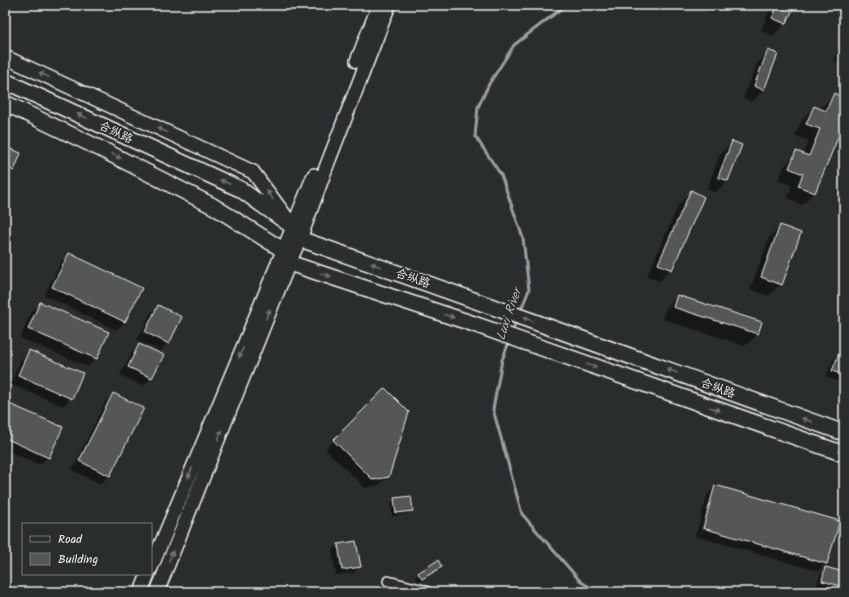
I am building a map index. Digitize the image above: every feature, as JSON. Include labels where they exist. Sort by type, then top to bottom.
[{"type":"main road","name":"合纵路","points":[[5,81],[240,189],[296,233],[565,333],[844,433]]},
{"type":"main road","name":"合纵路","points":[[5,103],[101,149],[213,206],[286,256],[555,353],[844,454]]},
{"type":"street","points":[[296,233],[379,5]]},
{"type":"street","points":[[152,566],[327,165],[389,5]]},
{"type":"street","points":[[5,57],[253,172],[296,233]]},
{"type":"street","points":[[157,592],[286,256]]},
{"type":"street","points":[[141,592],[148,575]]},
{"type":"street","points":[[388,582],[428,592]]},
{"type":"building","points":[[778,5],[795,5],[786,24],[772,18]]},
{"type":"building","points":[[768,50],[778,54],[764,90],[754,86]]},
{"type":"building","points":[[834,93],[844,98],[844,123],[815,193],[798,186],[803,174],[789,168],[796,151],[809,156],[820,129],[806,124],[814,106],[826,111]]},
{"type":"building","points":[[732,141],[742,145],[728,181],[718,177]]},
{"type":"building","points":[[5,147],[21,153],[14,171],[5,167]]},
{"type":"building","points":[[691,190],[704,197],[672,270],[658,264]]},
{"type":"building","points":[[780,225],[801,233],[782,285],[761,277]]},
{"type":"building","points":[[69,253],[142,288],[125,322],[52,287]]},
{"type":"building","points":[[677,295],[762,322],[758,334],[673,307]]},
{"type":"building","points":[[40,302],[109,332],[97,359],[28,329]]},
{"type":"building","points":[[158,305],[182,317],[169,344],[145,332]]},
{"type":"building","points":[[844,341],[844,375],[832,371]]},
{"type":"building","points":[[139,344],[164,355],[152,378],[128,367]]},
{"type":"building","points":[[29,350],[83,373],[72,399],[18,375]]},
{"type":"building","points":[[385,388],[409,412],[389,477],[373,480],[333,440]]},
{"type":"building","points":[[113,393],[144,408],[110,476],[79,461]]},
{"type":"building","points":[[5,402],[63,427],[49,458],[5,438]]},
{"type":"building","points":[[715,485],[840,521],[827,564],[703,528]]},
{"type":"building","points":[[411,496],[413,511],[396,513],[394,498]]},
{"type":"building","points":[[356,541],[361,567],[342,570],[338,544]]},
{"type":"building","points":[[438,560],[442,567],[422,579],[418,573]]},
{"type":"building","points":[[825,567],[844,572],[844,587],[822,581]]},
{"type":"waterway","name":"Luxi River","points":[[520,312],[529,290],[523,238],[501,175],[475,136],[478,107],[489,84],[514,45],[566,5]]},
{"type":"waterway","name":"Luxi River","points":[[512,333],[517,319]]},
{"type":"waterway","name":"Luxi River","points":[[509,342],[502,360],[493,409],[522,514],[581,582],[599,592]]}]
